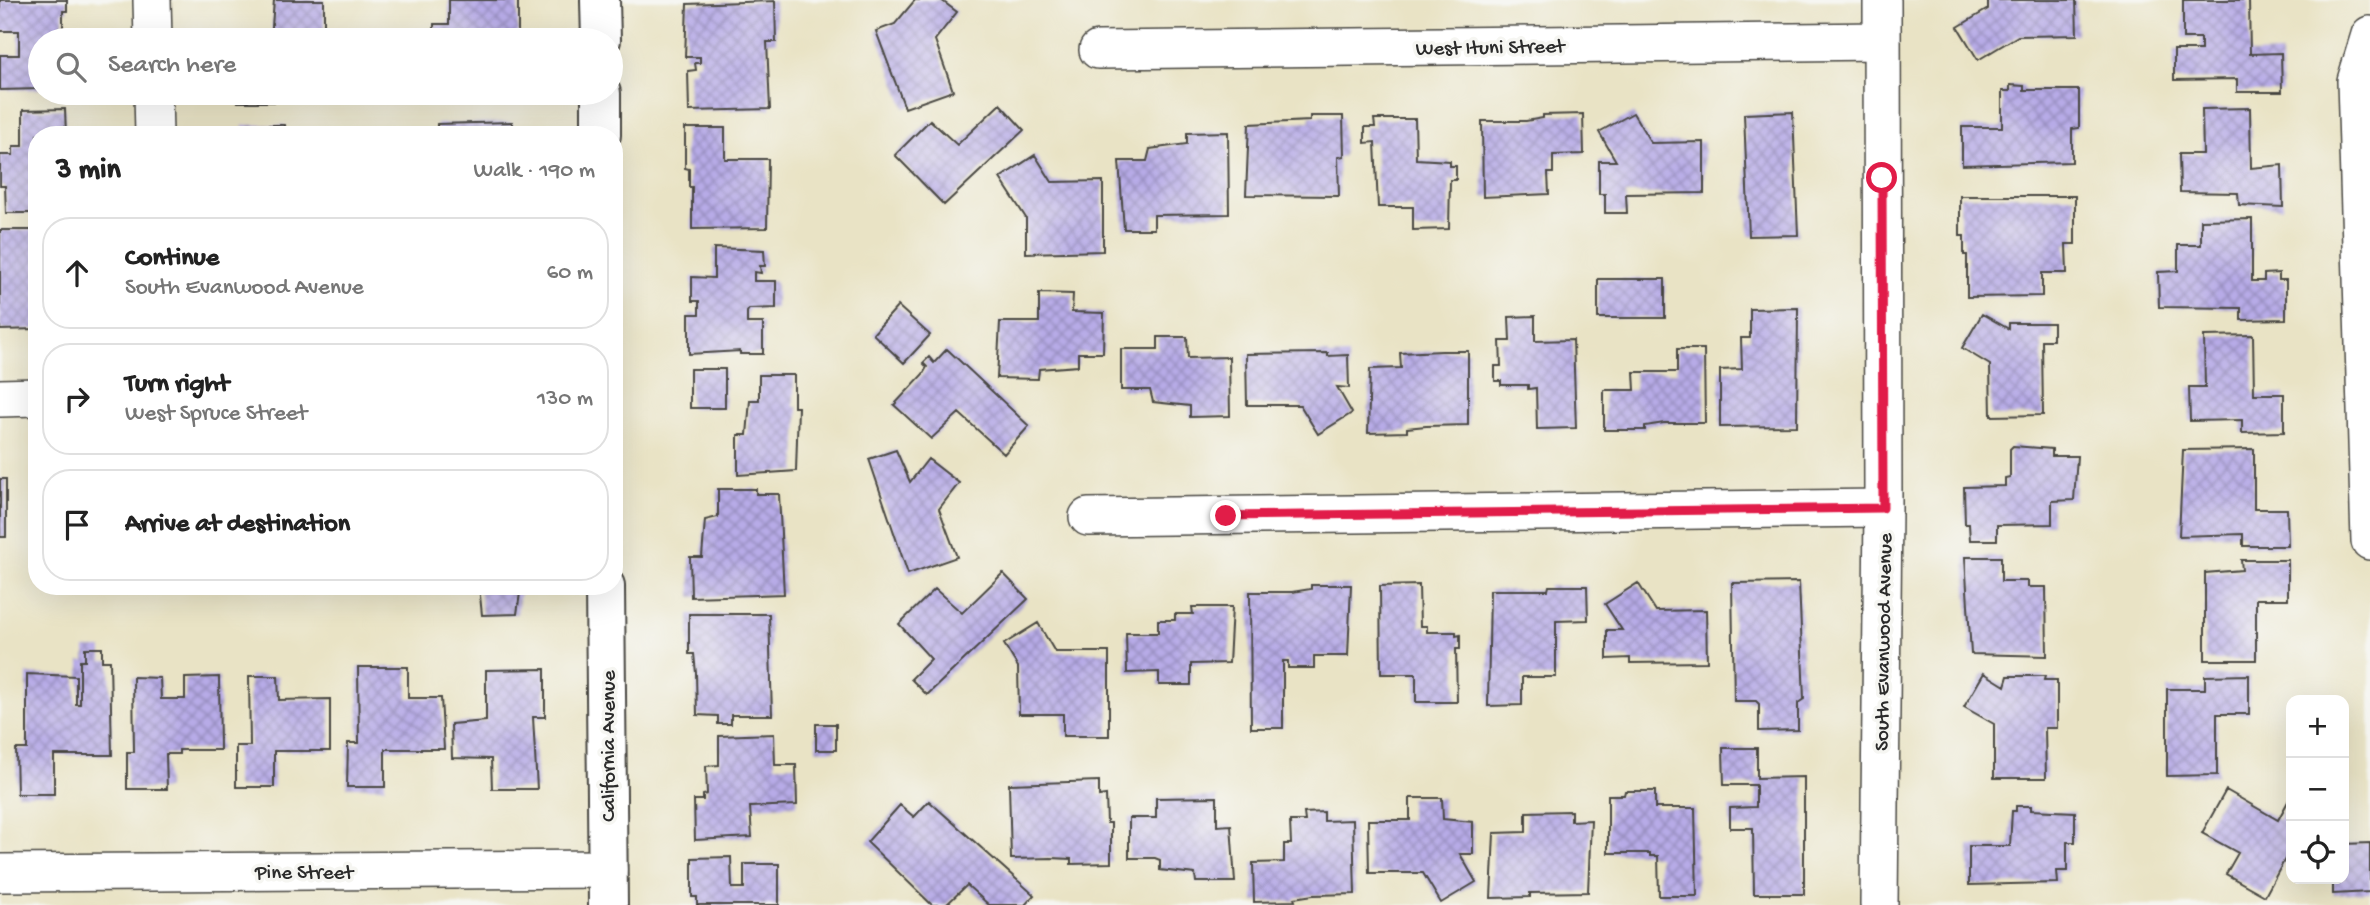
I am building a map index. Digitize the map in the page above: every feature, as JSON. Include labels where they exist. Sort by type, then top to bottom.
[{"type":"street","points":[[152,0],[153,28]]},
{"type":"street","points":[[600,0],[601,28]]},
{"type":"street","name":"South Evanwood Avenue","points":[[1879,905],[1883,508],[1882,0]]},
{"type":"street","points":[[2370,35],[2356,81],[2370,541]]},
{"type":"street","name":"West Ituni Street","points":[[1097,50],[1882,41]]},
{"type":"street","points":[[153,105],[154,126]]},
{"type":"street","points":[[601,105],[601,126]]},
{"type":"street","points":[[0,398],[28,397]]},
{"type":"street","points":[[1088,517],[1883,508]]},
{"type":"street","name":"California Avenue","points":[[605,595],[608,887]]},
{"type":"street","name":"Pine Street","points":[[0,873],[608,887]]},
{"type":"building","points":[[0,0],[67,0],[67,11],[63,11],[63,28],[28,28],[28,89],[0,90],[0,55],[19,55],[19,31],[0,31]]},
{"type":"building","points":[[274,0],[324,0],[324,28],[272,28]]},
{"type":"building","points":[[449,0],[518,0],[518,28],[434,28],[434,24],[449,24]]},
{"type":"building","points":[[915,0],[941,0],[957,12],[935,40],[953,91],[905,108],[876,31],[895,24]]},
{"type":"building","points":[[1988,0],[2076,0],[2077,35],[2018,36],[1978,60],[1958,27],[1988,9]]},
{"type":"building","points":[[2183,0],[2249,0],[2250,54],[2281,53],[2282,92],[2237,92],[2237,79],[2174,80],[2174,50],[2201,50],[2201,38],[2183,38]]},
{"type":"building","points":[[775,1],[776,42],[767,42],[770,109],[689,111],[688,71],[696,70],[695,63],[700,63],[700,57],[685,57],[687,4]]},
{"type":"building","points":[[2010,85],[2024,86],[2024,90],[2079,90],[2079,128],[2072,129],[2072,162],[1962,165],[1962,127],[2002,127],[2002,91],[2010,91]]},
{"type":"building","points":[[1000,104],[1024,130],[944,205],[895,155],[930,120],[957,145]]},
{"type":"building","points":[[2250,108],[2251,168],[2282,165],[2283,207],[2239,205],[2238,193],[2180,192],[2179,154],[2203,154],[2202,109]]},
{"type":"building","points":[[65,109],[66,126],[28,126],[28,213],[6,213],[5,186],[0,186],[0,155],[13,155],[13,146],[23,146],[23,110]]},
{"type":"building","points":[[1793,112],[1798,235],[1749,236],[1744,114]]},
{"type":"building","points":[[1633,113],[1651,143],[1704,142],[1704,193],[1626,194],[1627,213],[1605,213],[1605,194],[1599,194],[1599,161],[1616,161],[1599,132]]},
{"type":"building","points":[[1583,114],[1584,154],[1553,155],[1553,173],[1548,173],[1549,194],[1483,197],[1482,121],[1526,121],[1543,118],[1543,115]]},
{"type":"building","points":[[1310,116],[1343,116],[1344,156],[1338,157],[1339,196],[1246,195],[1249,124],[1310,121]]},
{"type":"building","points":[[1374,119],[1415,119],[1416,159],[1450,161],[1450,166],[1456,166],[1456,180],[1450,180],[1449,229],[1413,230],[1413,207],[1378,207],[1375,142],[1365,143],[1365,127],[1375,127]]},
{"type":"building","points":[[512,122],[512,126],[437,126]]},
{"type":"building","points":[[243,125],[285,126],[243,126]]},
{"type":"building","points":[[685,128],[725,128],[725,159],[768,159],[767,228],[692,229],[692,187],[689,187],[689,169],[685,168]]},
{"type":"building","points":[[1228,132],[1229,214],[1154,215],[1154,229],[1124,229],[1119,161],[1147,161],[1150,149],[1187,144],[1187,133]]},
{"type":"building","points":[[1035,155],[1052,182],[1103,181],[1103,251],[1026,253],[1026,218],[1000,178]]},
{"type":"building","points":[[1960,196],[2075,196],[2075,244],[2066,244],[2067,273],[2042,273],[2042,296],[1967,297],[1967,255],[1964,255],[1964,236],[1960,236]]},
{"type":"building","points":[[2252,219],[2252,281],[2264,281],[2264,274],[2279,273],[2279,280],[2286,280],[2286,319],[2241,320],[2241,308],[2159,307],[2158,272],[2178,271],[2178,245],[2201,245],[2201,220]]},
{"type":"building","points":[[0,230],[28,230],[28,329],[0,330]]},
{"type":"building","points":[[714,248],[764,250],[765,266],[760,266],[761,273],[754,272],[754,281],[776,281],[776,308],[749,309],[747,312],[747,323],[763,323],[763,354],[740,354],[740,351],[689,354],[689,314],[699,314],[699,301],[692,301],[692,277],[714,278]]},
{"type":"building","points":[[1598,279],[1665,279],[1665,318],[1598,318]]},
{"type":"building","points":[[1039,293],[1073,294],[1072,312],[1104,313],[1103,353],[1078,353],[1078,366],[1039,369],[1038,379],[997,378],[1000,322],[1039,322]]},
{"type":"building","points":[[898,306],[930,335],[904,363],[873,334]]},
{"type":"building","points":[[1798,308],[1797,426],[1720,427],[1720,370],[1742,369],[1741,338],[1750,338],[1750,309]]},
{"type":"building","points":[[1982,314],[2009,329],[2009,323],[2053,323],[2053,340],[2042,340],[2043,415],[1991,416],[1990,365],[1962,348]]},
{"type":"building","points":[[1535,316],[1535,341],[1573,340],[1576,428],[1537,429],[1536,388],[1528,389],[1528,385],[1501,385],[1501,381],[1495,381],[1495,366],[1501,366],[1500,341],[1510,341],[1509,317]]},
{"type":"building","points":[[2253,335],[2254,394],[2284,394],[2284,432],[2242,433],[2242,420],[2190,421],[2189,387],[2205,387],[2204,336]]},
{"type":"building","points":[[1158,337],[1187,337],[1188,358],[1229,357],[1230,416],[1190,417],[1190,406],[1153,402],[1150,390],[1121,390],[1121,349],[1158,349]]},
{"type":"building","points":[[947,349],[1029,426],[1004,454],[959,413],[931,439],[894,405],[923,374],[927,367],[923,363],[929,357],[934,363]]},
{"type":"building","points":[[1677,349],[1704,349],[1705,423],[1664,423],[1645,426],[1645,430],[1604,430],[1604,390],[1635,390],[1634,372],[1677,372]]},
{"type":"building","points":[[1468,351],[1468,425],[1426,426],[1407,428],[1407,432],[1368,433],[1370,369],[1401,368],[1400,353]]},
{"type":"building","points":[[1328,353],[1328,356],[1348,355],[1349,388],[1337,387],[1352,413],[1318,434],[1300,405],[1247,405],[1246,354]]},
{"type":"building","points":[[690,369],[725,369],[725,408],[690,408]]},
{"type":"building","points":[[759,375],[794,375],[794,407],[798,407],[796,471],[738,475],[738,435],[747,435],[750,400],[759,400]]},
{"type":"building","points":[[2013,446],[2052,449],[2052,456],[2077,456],[2074,500],[2052,501],[2052,524],[1997,525],[1997,540],[1970,540],[1969,524],[1965,524],[1964,487],[2005,486],[2005,478],[2010,477],[2010,449]]},
{"type":"building","points":[[2254,449],[2254,509],[2287,509],[2288,546],[2243,546],[2243,534],[2179,536],[2183,450]]},
{"type":"building","points":[[896,450],[910,482],[928,459],[959,483],[939,509],[957,557],[908,574],[869,459]]},
{"type":"building","points":[[0,479],[6,479],[6,537],[0,537]]},
{"type":"building","points":[[718,489],[756,489],[756,494],[779,494],[784,594],[691,597],[690,557],[702,557],[705,520],[718,517]]},
{"type":"building","points":[[1965,557],[2001,557],[2001,581],[2028,581],[2028,587],[2046,587],[2047,656],[1971,654]]},
{"type":"building","points":[[2241,560],[2288,560],[2288,599],[2256,599],[2256,660],[2205,660],[2205,573],[2242,570]]},
{"type":"building","points":[[1003,573],[1028,599],[927,695],[911,679],[931,659],[899,624],[935,589],[962,613]]},
{"type":"building","points":[[1799,582],[1804,699],[1798,703],[1798,730],[1759,731],[1759,704],[1756,701],[1734,701],[1732,583]]},
{"type":"building","points":[[1638,583],[1656,611],[1706,610],[1707,662],[1630,663],[1630,658],[1607,659],[1607,630],[1622,630],[1605,604]]},
{"type":"building","points":[[1311,585],[1351,585],[1348,656],[1314,656],[1314,668],[1288,668],[1288,661],[1283,661],[1283,728],[1251,728],[1250,592],[1292,592],[1311,589]]},
{"type":"building","points":[[1419,585],[1420,626],[1427,626],[1427,632],[1456,632],[1456,636],[1460,635],[1460,649],[1456,649],[1457,702],[1416,702],[1416,674],[1381,674],[1380,586]]},
{"type":"building","points":[[1549,586],[1587,586],[1588,620],[1556,621],[1556,677],[1522,677],[1522,705],[1488,706],[1490,590],[1548,590]]},
{"type":"building","points":[[480,595],[520,595],[517,614],[482,615]]},
{"type":"building","points":[[1192,607],[1232,607],[1229,663],[1191,664],[1191,685],[1159,685],[1159,672],[1127,673],[1126,633],[1158,633],[1158,620],[1175,620],[1175,614],[1193,614]]},
{"type":"building","points":[[689,614],[769,614],[772,715],[731,715],[731,724],[718,724],[718,716],[697,715],[694,654],[689,654]]},
{"type":"building","points":[[1038,623],[1055,652],[1109,652],[1109,736],[1063,736],[1063,714],[1019,714],[1018,667],[1004,644]]},
{"type":"building","points":[[85,648],[102,648],[102,661],[110,661],[112,755],[54,755],[54,794],[17,794],[16,749],[27,749],[27,674],[76,676],[76,704],[80,704],[80,661],[85,661]]},
{"type":"building","points":[[358,667],[408,667],[408,698],[441,698],[444,749],[385,749],[385,787],[347,787],[348,743],[359,743]]},
{"type":"building","points":[[545,669],[545,717],[533,717],[537,789],[492,789],[491,759],[452,758],[451,724],[486,721],[486,670]]},
{"type":"building","points":[[1984,673],[2005,686],[2008,676],[2045,676],[2044,680],[2057,680],[2057,728],[2045,728],[2046,778],[1994,778],[1994,724],[1964,707]]},
{"type":"building","points":[[2249,675],[2249,714],[2217,714],[2217,775],[2167,776],[2167,689],[2205,689],[2205,676]]},
{"type":"building","points":[[249,676],[278,676],[279,700],[330,699],[330,751],[274,751],[274,787],[236,787],[236,746],[250,746]]},
{"type":"building","points":[[133,677],[160,678],[161,699],[185,699],[185,678],[219,677],[220,750],[179,750],[179,754],[166,754],[167,789],[127,789],[127,752],[134,752]]},
{"type":"building","points":[[816,724],[836,724],[836,750],[816,750]]},
{"type":"building","points":[[774,734],[775,765],[796,765],[797,805],[750,807],[752,837],[695,840],[694,800],[703,800],[703,795],[707,794],[706,766],[719,765],[719,736]]},
{"type":"building","points":[[1723,748],[1757,748],[1757,778],[1804,777],[1804,894],[1754,894],[1753,828],[1730,828],[1730,808],[1756,807],[1756,785],[1724,785]]},
{"type":"building","points":[[1099,781],[1099,796],[1106,795],[1107,823],[1111,823],[1111,863],[1071,864],[1071,859],[1051,858],[1011,859],[1009,784]]},
{"type":"building","points":[[2226,790],[2278,820],[2286,805],[2286,857],[2265,896],[2226,874],[2238,853],[2202,833]]},
{"type":"building","points":[[1625,791],[1655,791],[1655,808],[1695,808],[1697,896],[1659,896],[1658,856],[1650,856],[1650,853],[1608,853],[1608,795],[1624,795]]},
{"type":"building","points":[[1217,797],[1217,826],[1231,825],[1235,882],[1196,882],[1195,874],[1160,870],[1160,860],[1155,858],[1129,858],[1129,818],[1156,818],[1156,798]]},
{"type":"building","points":[[1410,798],[1442,798],[1443,819],[1473,822],[1473,854],[1460,854],[1476,882],[1441,903],[1423,873],[1369,873],[1368,820],[1410,820]]},
{"type":"building","points":[[929,801],[1034,895],[1025,905],[989,905],[967,885],[946,905],[932,905],[867,842],[900,805],[914,817]]},
{"type":"building","points":[[2016,806],[2031,806],[2031,810],[2075,812],[2075,842],[2067,842],[2067,871],[2057,871],[2058,883],[1969,885],[1969,846],[2010,846],[2012,811],[2016,811]]},
{"type":"building","points":[[1571,811],[1571,821],[1591,820],[1588,892],[1530,893],[1530,897],[1491,898],[1494,833],[1526,832],[1526,812]]},
{"type":"building","points":[[1324,812],[1324,821],[1353,820],[1355,894],[1313,895],[1294,898],[1295,901],[1254,902],[1253,863],[1284,862],[1284,844],[1291,844],[1290,821],[1305,821],[1304,813]]},
{"type":"building","points":[[2370,843],[2370,892],[2333,894],[2333,884],[2349,884],[2349,844]]},
{"type":"building","points":[[731,857],[732,888],[744,888],[744,864],[779,864],[779,905],[697,905],[697,897],[692,897],[692,858]]},
{"type":"route","points":[[1226,516],[1883,508],[1882,178]]}]
